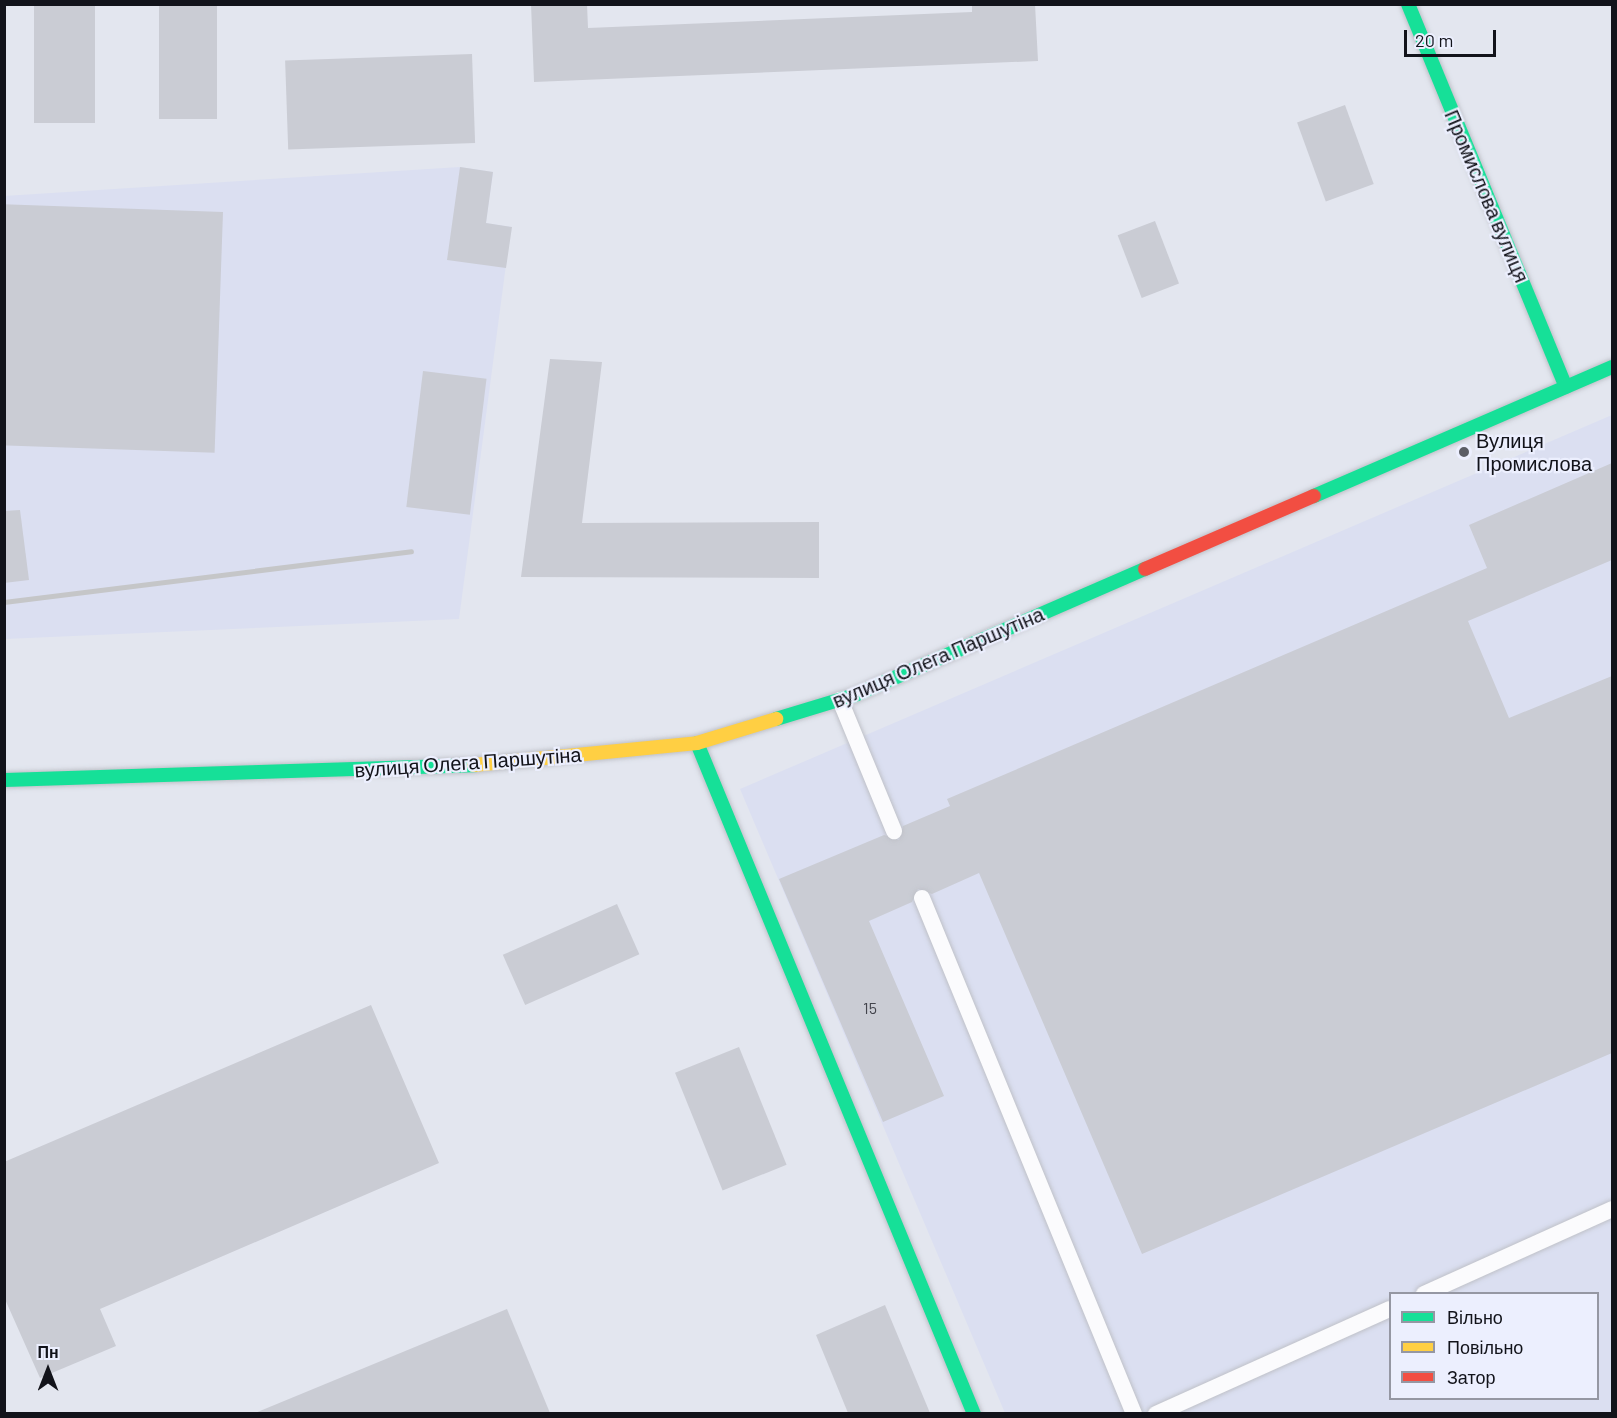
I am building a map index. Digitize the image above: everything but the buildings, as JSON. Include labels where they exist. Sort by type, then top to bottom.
[{"type":"street","name":"Промислова вулиця","points":[[1408,4],[1566,387]]},
{"type":"street","name":"вулиця Олега Паршутіна","points":[[4,780],[468,766],[697,743],[840,700],[1612,367]]},
{"type":"street","points":[[697,743],[974,1413]]},
{"type":"lane","points":[[840,700],[894,831]]},
{"type":"lane","points":[[922,898],[1134,1413]]},
{"type":"lane","points":[[1426,1292],[1612,1209]]},
{"type":"lane","points":[[1156,1413],[1389,1309]]},
{"type":"shaded area","points":[[460,167],[493,172],[486,223],[511,227],[459,619],[5,639],[4,196]]},
{"type":"shaded area","points":[[1612,415],[1612,1413],[1005,1413],[740,789]]},
{"type":"railway","points":[[4,602],[411,551]]},
{"type":"traffic: fast","points":[[1408,4],[1566,387]]},
{"type":"traffic: fast","points":[[1314,496],[1612,367]]},
{"type":"traffic: fast","points":[[776,719],[855,695],[1145,569]]},
{"type":"traffic: fast","points":[[697,743],[974,1414]]},
{"type":"traffic: fast","points":[[4,780],[474,765]]},
{"type":"traffic: slow","points":[[474,765],[697,743],[776,719]]},
{"type":"traffic: jam","points":[[1145,569],[1314,496]]},
{"type":"place","name":"Вулиця Промислова","points":[[1464,452]]}]
